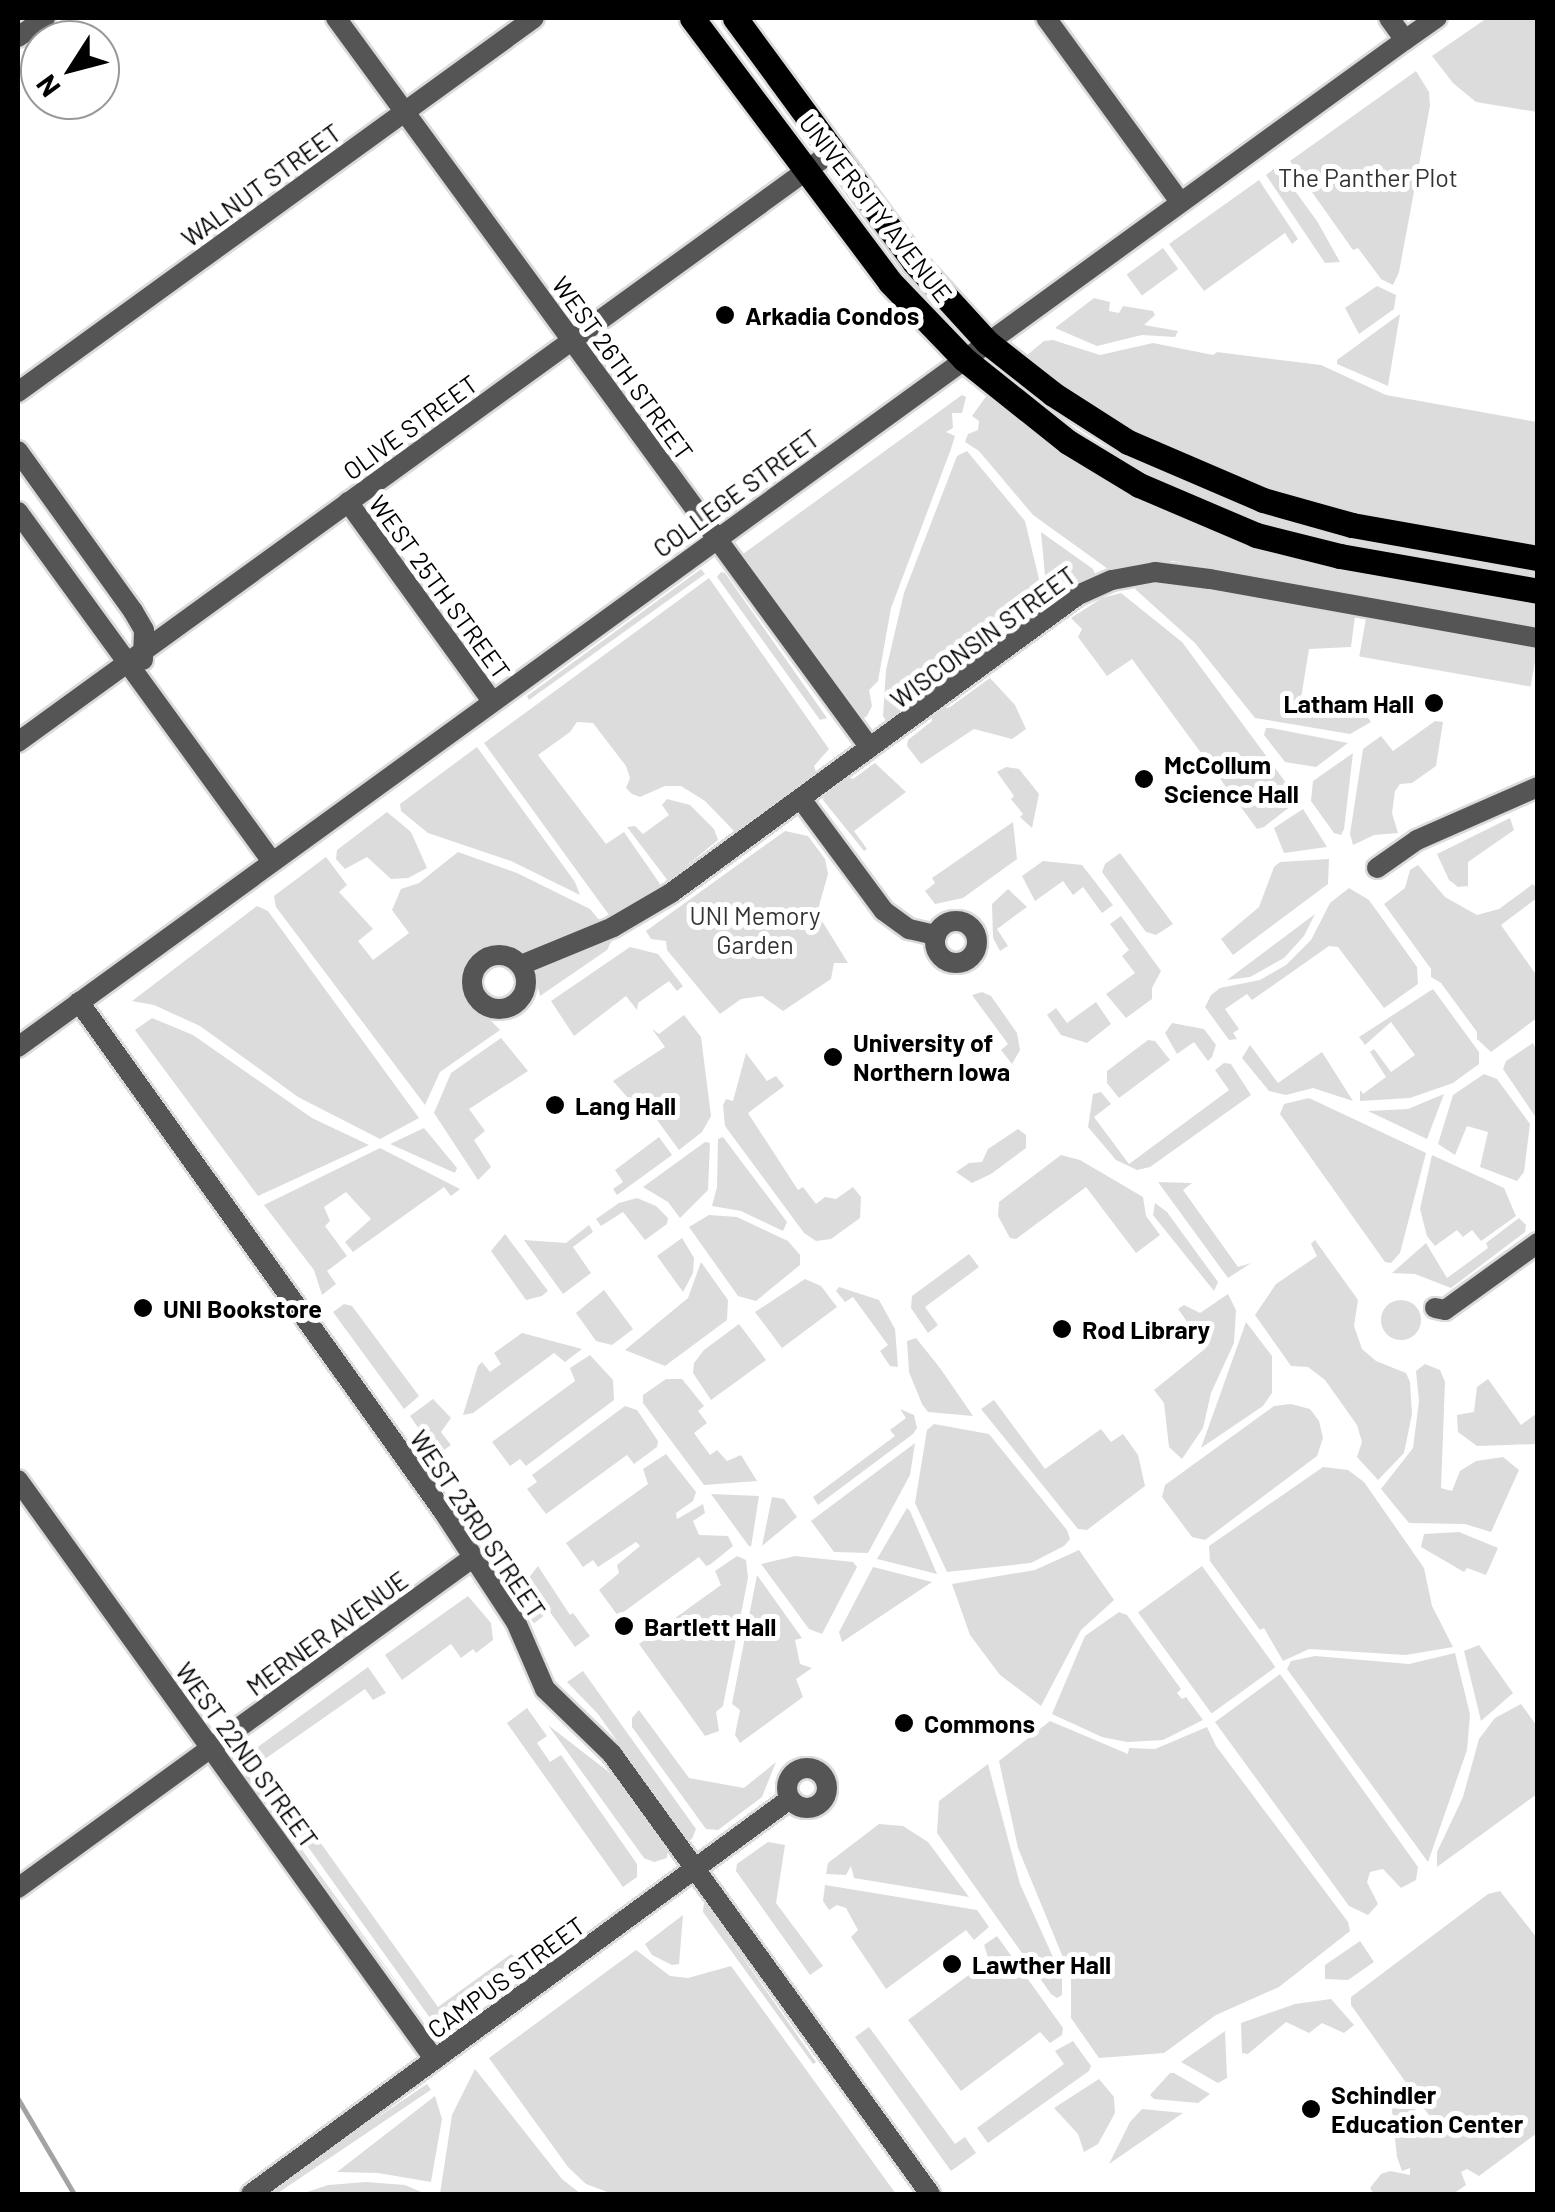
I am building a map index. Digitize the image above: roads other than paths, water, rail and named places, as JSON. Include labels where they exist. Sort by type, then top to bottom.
[{"type":"main road","name":"UNIVERSITY AVENUE","points":[[692,18],[890,282],[964,359],[1032,416],[1108,468],[1216,520],[1340,556],[1538,591]]},
{"type":"main road","name":"UNIVERSITY AVENUE","points":[[736,18],[914,262],[987,342],[1090,419],[1225,486],[1352,525],[1538,558]]},
{"type":"street","points":[[18,37],[45,18]]},
{"type":"street","name":"WEST 26TH STREET","points":[[336,18],[870,748]]},
{"type":"street","name":"WALNUT STREET","points":[[18,392],[534,18]]},
{"type":"street","points":[[1046,18],[1180,202]]},
{"type":"street","points":[[1389,18],[1405,40]]},
{"type":"street","name":"COLLEGE STREET","points":[[70,1008],[1436,18]]},
{"type":"street","name":"OLIVE STREET","points":[[18,742],[832,152]]},
{"type":"street","points":[[18,452],[144,630],[146,678],[170,720]]},
{"type":"street","name":"WEST 25TH STREET","points":[[348,502],[492,701]]},
{"type":"street","points":[[18,512],[272,861]]},
{"type":"street","name":"WISCONSIN STREET","points":[[521,964],[613,927],[671,894],[1078,595],[1131,574],[1155,572],[1210,579],[1538,638]]},
{"type":"street","points":[[1377,868],[1418,840],[1538,787]]},
{"type":"street","points":[[800,799],[884,911],[908,929],[936,935]]},
{"type":"street","points":[[18,1046],[70,1008]]},
{"type":"street","name":"WEST 23RD STREET","points":[[70,1008],[92,1021],[443,1511],[516,1622],[545,1689],[612,1754],[930,2194]]},
{"type":"street","points":[[1435,1308],[1446,1310],[1538,1242]]},
{"type":"street","name":"WEST 22ND STREET","points":[[18,1480],[435,2060]]},
{"type":"street","name":"MERNER AVENUE","points":[[18,1888],[471,1559]]},
{"type":"street","name":"CAMPUS STREET","points":[[251,2194],[790,1799]]},
{"type":"waterway","points":[[18,2099],[74,2194]]},
{"type":"place","name":"Arkadia Condos","points":[[725,315]]},
{"type":"place","name":"Latham Hall","points":[[1434,703]]},
{"type":"place","name":"McCollum Science Hall","points":[[1144,779]]},
{"type":"place","name":"University of Northern Iowa","points":[[833,1057]]},
{"type":"place","name":"Lang Hall","points":[[555,1105]]},
{"type":"place","name":"UNI Bookstore","points":[[143,1308]]},
{"type":"place","name":"Rod Library","points":[[1062,1329]]},
{"type":"place","name":"Bartlett Hall","points":[[624,1626]]},
{"type":"place","name":"Commons","points":[[904,1723]]},
{"type":"place","name":"Lawther Hall","points":[[952,1964]]},
{"type":"place","name":"Schindler Education Center","points":[[1311,2109]]},
{"type":"park label","name":"The Panther Plot","points":[[1368,177]]},
{"type":"park label","name":"UNI Memory Garden","points":[[755,930]]}]
